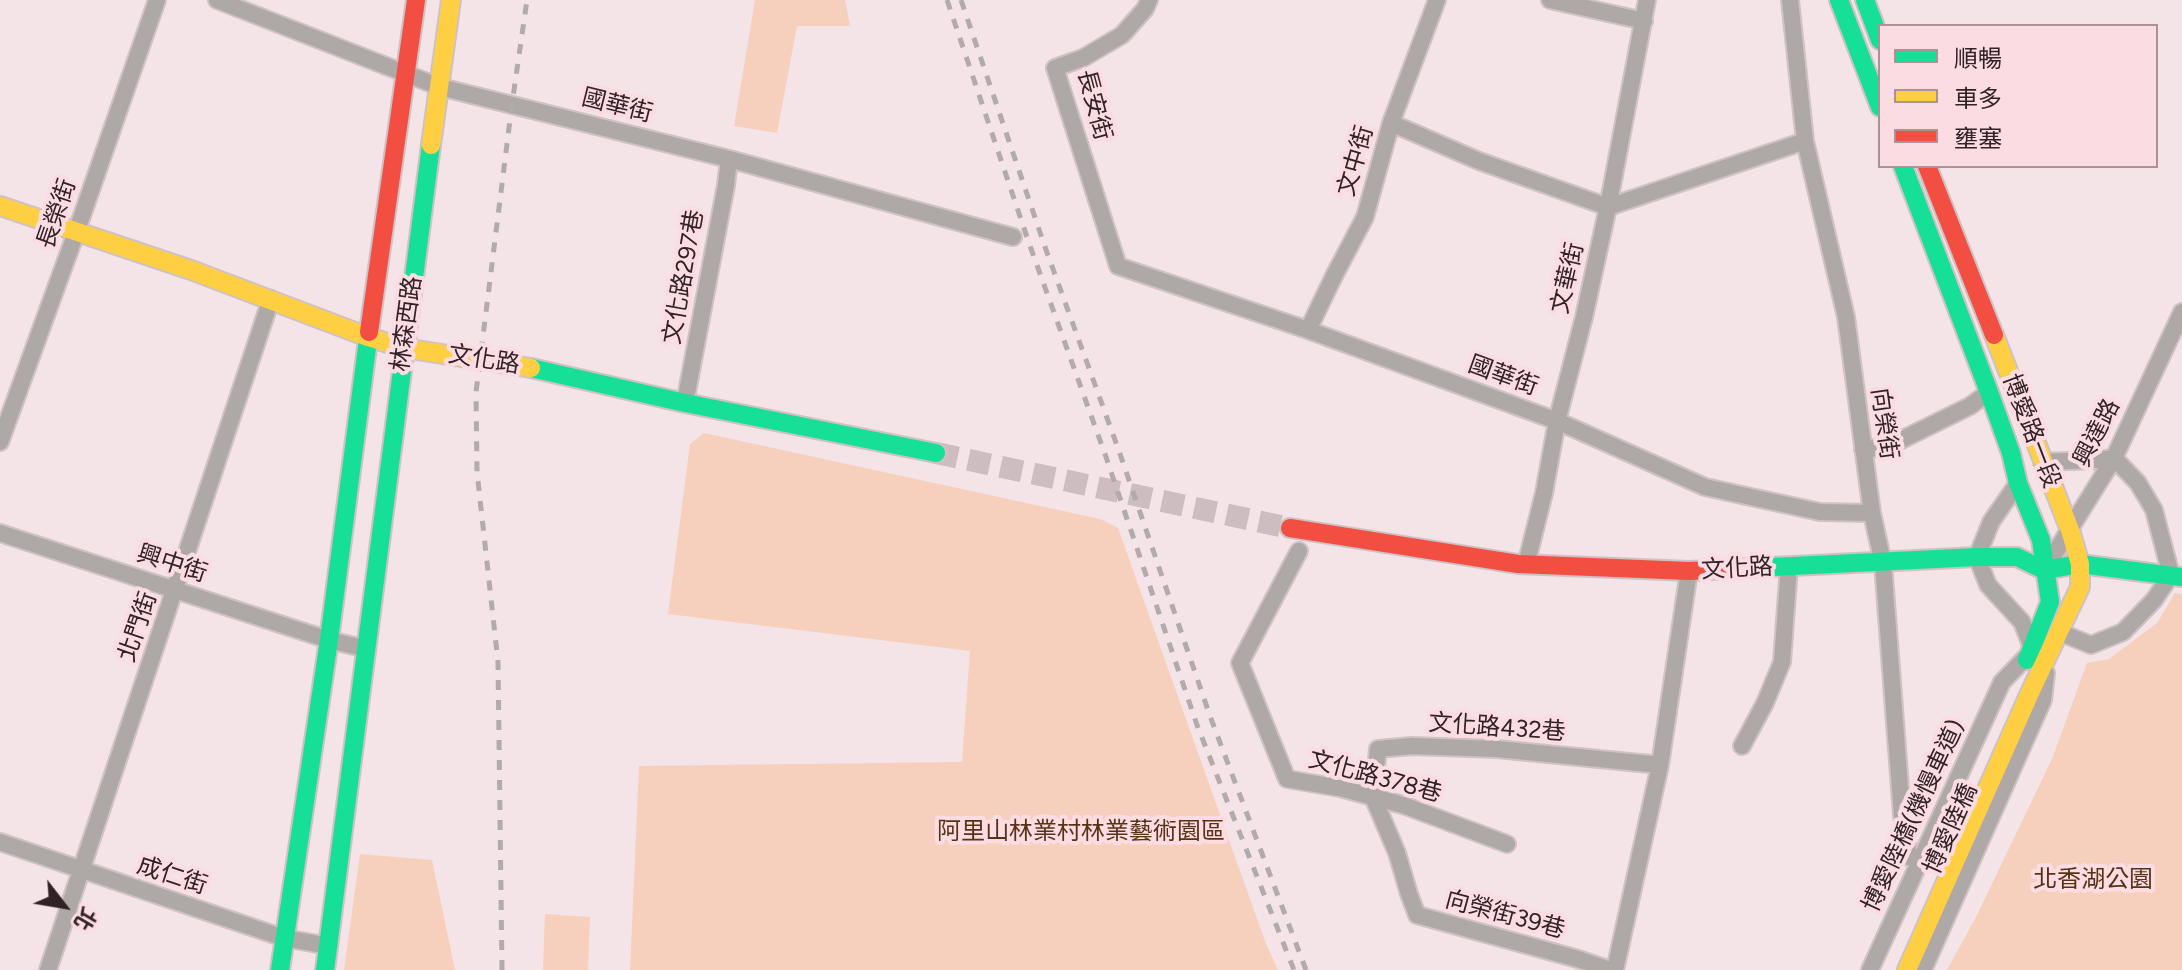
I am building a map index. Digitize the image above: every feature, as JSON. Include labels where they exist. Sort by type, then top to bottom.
[{"type":"main road","name":"林森西路","points":[[280,970],[329,640],[416,0]]},
{"type":"main road","name":"林森西路","points":[[325,970],[451,0]]},
{"type":"main road","points":[[1839,0],[1878,102]]},
{"type":"main road","points":[[1865,0],[1878,35]]},
{"type":"main road","name":"博愛路一段","points":[[1904,168],[1989,392],[2011,453],[2018,483],[2041,540],[2050,602],[2040,652],[2022,691]]},
{"type":"main road","name":"博愛路一段","points":[[1928,168],[2070,530],[2080,564],[2080,587],[2059,632],[2040,652]]},
{"type":"main road","name":"文化路","points":[[0,206],[77,230],[404,348],[511,363],[685,403],[936,453]]},
{"type":"main road","name":"文化路","points":[[1290,528],[1526,565],[1689,571],[2017,557],[2044,570],[2080,564],[2177,576]]},
{"type":"main road","name":"博愛陸橋","points":[[1889,970],[2022,691]]},
{"type":"main road","name":"博愛陸橋","points":[[1907,970],[2022,691]]},
{"type":"street","name":"長榮街","points":[[0,442],[157,0]]},
{"type":"street","name":"國華街","points":[[217,0],[440,87],[729,159],[1013,237]]},
{"type":"street","name":"長安街","points":[[1118,266],[1055,68],[1083,58],[1122,35],[1149,0]]},
{"type":"street","name":"文中街","points":[[1308,330],[1365,217],[1391,123],[1437,0]]},
{"type":"street","points":[[1550,0],[1644,21]]},
{"type":"street","name":"文華街","points":[[1526,565],[1608,207],[1647,0]]},
{"type":"street","name":"向榮街","points":[[1790,0],[1805,141],[1846,317],[1872,513],[1883,563],[1902,815],[1909,857]]},
{"type":"street","points":[[1391,123],[1479,161],[1608,207],[1805,141]]},
{"type":"street","name":"文化路297巷","points":[[685,403],[729,159]]},
{"type":"street","name":"國華街","points":[[1118,266],[1308,330],[1557,421],[1705,487],[1820,512],[1872,513]]},
{"type":"street","name":"北門街","points":[[48,970],[271,299]]},
{"type":"street","name":"興達路","points":[[2044,570],[2114,458],[2182,312]]},
{"type":"street","points":[[1863,450],[1889,446],[1970,406],[1989,392]]},
{"type":"street","points":[[2042,462],[2114,458],[2138,483],[2154,510],[2177,576],[2123,632],[2091,645],[2059,632]]},
{"type":"street","points":[[1923,970],[2022,691],[2040,652],[2022,622],[1988,585],[1977,557],[1991,522],[2018,483]]},
{"type":"street","name":"興中街","points":[[0,533],[329,640]]},
{"type":"street","name":"文化路378巷","points":[[1299,551],[1240,663],[1287,779],[1340,788],[1403,805],[1507,844]]},
{"type":"street","points":[[1742,746],[1782,662],[1789,566]]},
{"type":"street","points":[[1613,970],[1660,765],[1689,571]]},
{"type":"street","points":[[329,640],[367,649]]},
{"type":"street","name":"博愛陸橋(機慢車道)","points":[[1870,970],[2022,691]]},
{"type":"street","name":"文化路432巷","points":[[1373,797],[1378,749],[1412,746],[1497,749],[1660,765]]},
{"type":"street","name":"向榮街39巷","points":[[1373,797],[1397,853],[1417,915],[1613,970]]},
{"type":"street","name":"成仁街","points":[[0,842],[284,938]]},
{"type":"street","points":[[284,938],[329,946]]},
{"type":"green space","points":[[755,0],[845,0],[850,26],[797,26],[777,133],[734,126]]},
{"type":"green space","name":"阿里山林業村林業藝術園區","points":[[704,433],[1100,519],[1118,528],[1266,944],[1278,970],[630,970],[639,766],[962,762],[970,651],[668,614],[690,444]]},
{"type":"green space","name":"北香湖公園","points":[[2175,593],[2182,594],[2182,970],[1947,970],[2052,759],[2087,663],[2109,659],[2157,623]]},
{"type":"green space","points":[[360,854],[432,860],[455,970],[344,970]]},
{"type":"green space","points":[[545,914],[590,917],[588,970],[543,970]]},
{"type":"tunnel","points":[[936,453],[1290,528]]},
{"type":"railway","points":[[502,970],[498,662],[477,472],[476,392],[527,0]]},
{"type":"railway","points":[[947,0],[1197,725],[1294,970]]},
{"type":"railway","points":[[961,0],[1210,716],[1306,970]]},
{"type":"traffic: fast","points":[[1839,0],[1878,102]]},
{"type":"traffic: fast","points":[[1865,0],[1878,35]]},
{"type":"traffic: fast","points":[[325,970],[431,145]]},
{"type":"traffic: fast","points":[[1904,168],[1989,392],[2011,453],[2018,483],[2041,540],[2050,602],[2027,660]]},
{"type":"traffic: fast","points":[[280,970],[329,640],[369,332]]},
{"type":"traffic: fast","points":[[531,368],[685,403],[936,453]]},
{"type":"traffic: fast","points":[[1752,568],[2017,557],[2044,570],[2080,564],[2182,577]]},
{"type":"traffic: slow","points":[[431,145],[451,0]]},
{"type":"traffic: slow","points":[[0,206],[191,270],[404,348],[531,368]]},
{"type":"traffic: slow","points":[[1907,970],[2080,587],[2080,564],[2070,530],[1994,335]]},
{"type":"traffic: jam","points":[[369,332],[416,0]]},
{"type":"traffic: jam","points":[[1928,168],[1994,335]]},
{"type":"traffic: jam","points":[[1290,528],[1518,564],[1689,571],[1752,568]]}]
